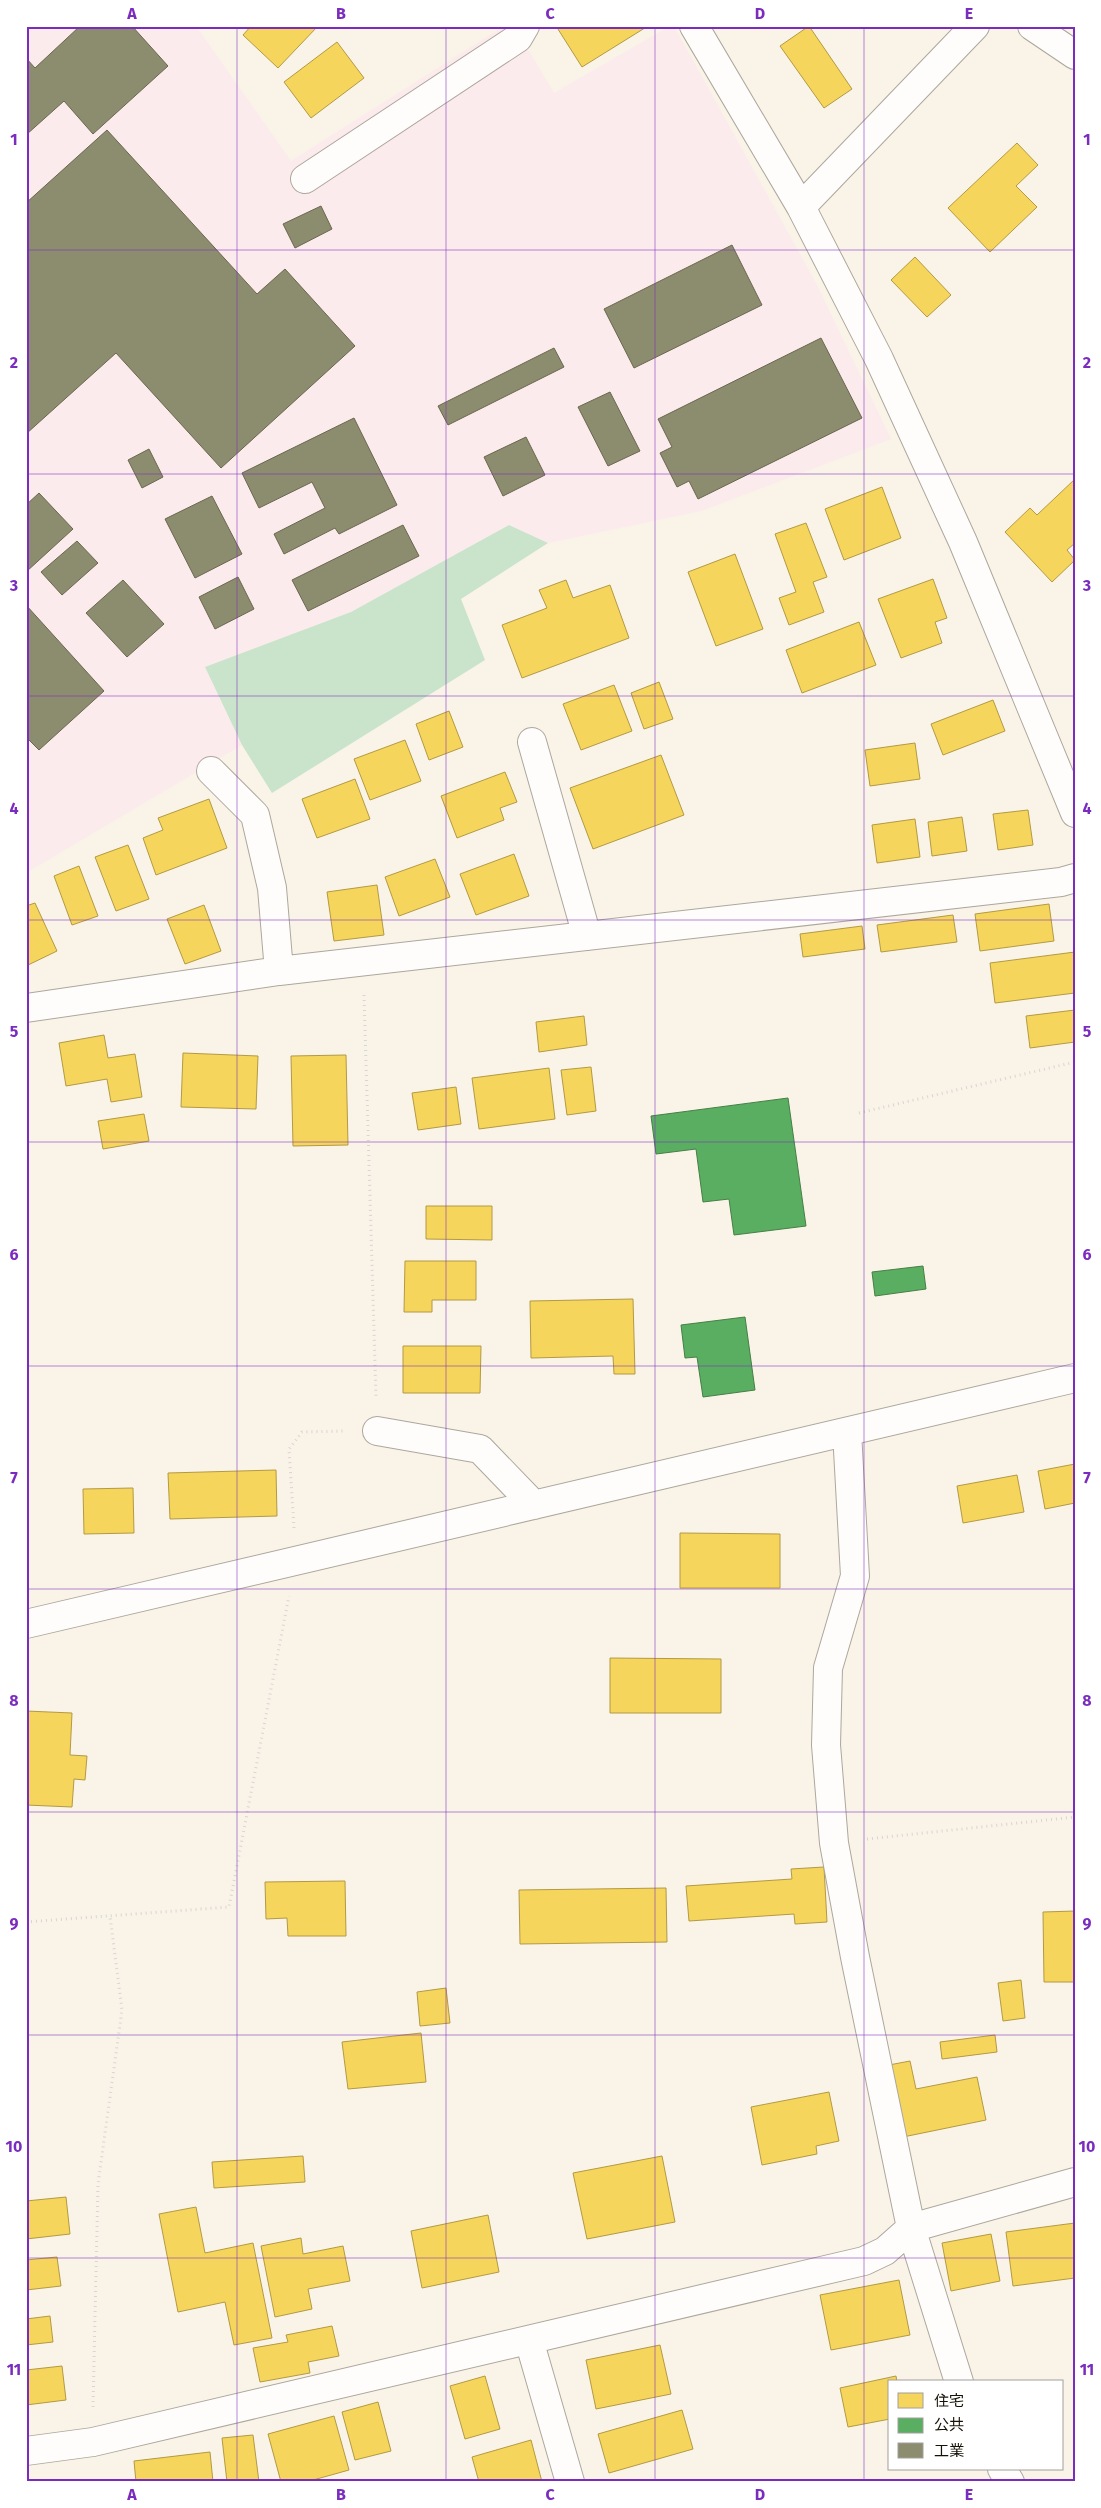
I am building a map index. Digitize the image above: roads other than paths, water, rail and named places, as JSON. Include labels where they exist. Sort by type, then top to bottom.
[{"type":"street","points":[[305,179],[518,38],[525,26]]},
{"type":"street","points":[[694,26],[801,207],[879,359],[964,542],[1075,813]]},
{"type":"street","points":[[801,207],[975,26]]},
{"type":"street","points":[[1032,26],[1075,55]]},
{"type":"street","points":[[532,742],[587,936]]},
{"type":"street","points":[[211,771],[255,815],[272,888],[279,971]]},
{"type":"street","points":[[26,1008],[279,971],[1061,882],[1075,878]]},
{"type":"street","points":[[26,1624],[1075,1378]]},
{"type":"street","points":[[377,1431],[480,1449],[534,1505]]},
{"type":"street","points":[[847,1432],[855,1576],[828,1668],[826,1745],[834,1843],[855,1957],[911,2228],[958,2380]]},
{"type":"street","points":[[26,2451],[93,2442],[864,2261],[884,2251],[911,2228],[1075,2182]]},
{"type":"street","points":[[529,2340],[570,2482]]},
{"type":"street","points":[[1003,2470],[1010,2482]]}]
